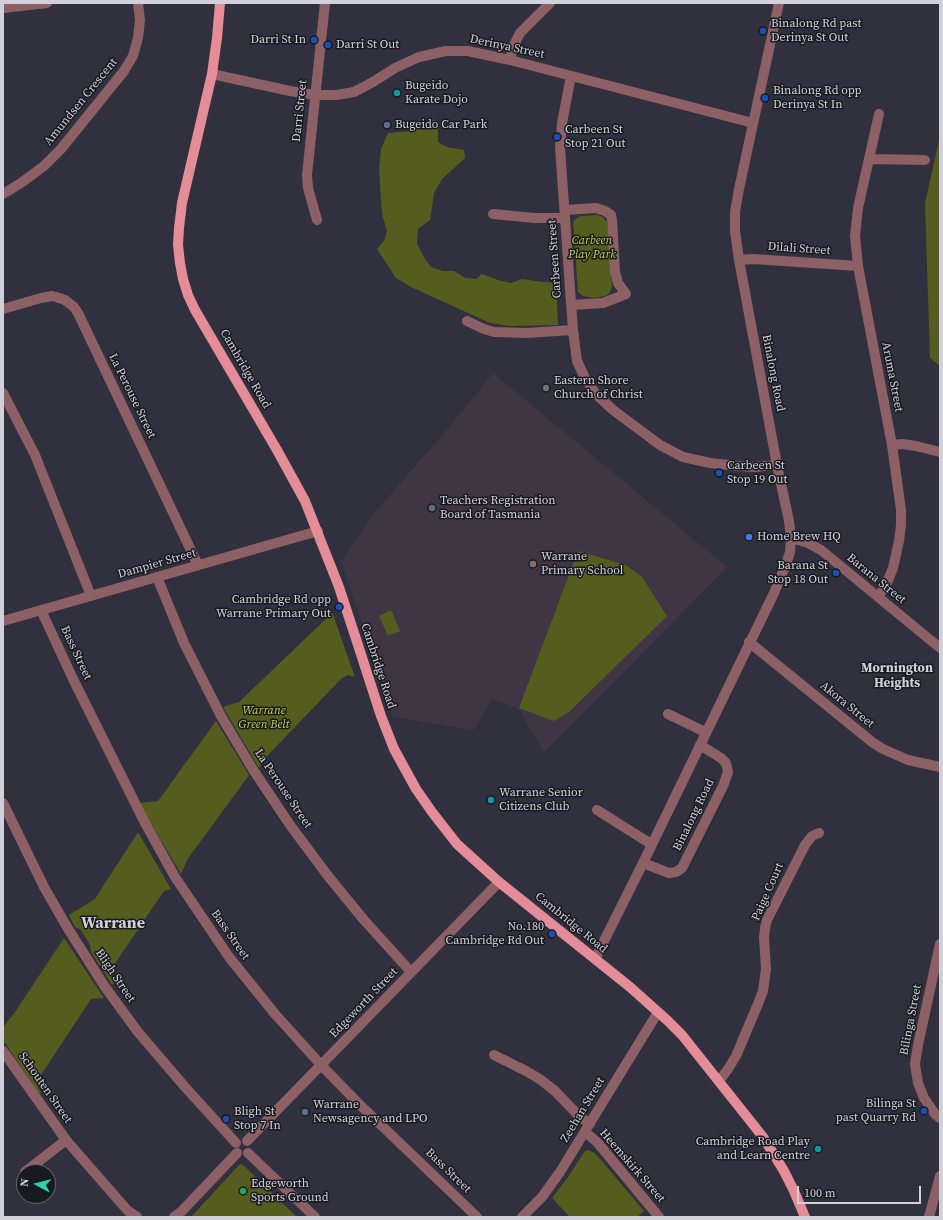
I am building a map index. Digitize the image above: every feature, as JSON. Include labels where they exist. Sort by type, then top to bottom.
[{"type":"main road","name":"Cambridge Road","points":[[220,3],[212,74],[190,168],[179,228],[178,245],[183,279],[195,310],[305,501],[318,531],[358,645],[383,723],[394,749],[416,789],[450,835],[465,852],[499,882],[658,1012],[682,1035],[763,1137],[775,1155],[794,1191],[805,1217]]},
{"type":"street","points":[[3,8],[46,3]]},
{"type":"street","name":"Amundsen Crescent","points":[[3,194],[38,170],[61,149],[124,71],[133,56],[138,38],[140,20],[138,3]]},
{"type":"street","name":"Darri Street","points":[[317,220],[308,188],[307,175],[325,3]]},
{"type":"street","points":[[510,60],[513,47],[520,33],[550,3]]},
{"type":"street","name":"Binalong Road","points":[[595,959],[774,593],[790,552],[791,538],[789,521],[777,465],[735,231],[735,212],[779,3]]},
{"type":"street","name":"Derinya Street","points":[[212,74],[290,91],[315,95],[337,95],[354,92],[403,63],[419,57],[437,52],[468,51],[510,60],[753,122]]},
{"type":"street","name":"Carbeen Street","points":[[571,76],[560,148],[573,330],[577,361],[585,378],[595,393],[613,410],[660,445],[683,457],[710,463],[738,466],[777,465]]},
{"type":"street","name":"Aruma Street","points":[[878,597],[886,585],[893,568],[901,525],[900,499],[892,445],[858,266],[855,236],[856,221],[879,114]]},
{"type":"street","points":[[869,159],[925,160]]},
{"type":"street","name":"Carbeen Street","points":[[565,214],[596,208],[605,211],[611,216],[618,283],[626,294],[603,303],[572,305]]},
{"type":"street","points":[[493,214],[535,218],[565,214]]},
{"type":"street","name":"Dilali Street","points":[[739,260],[753,259],[858,266]]},
{"type":"street","name":"La Perouse Street","points":[[3,309],[52,296],[65,300],[74,307],[198,565]]},
{"type":"street","points":[[470,326],[494,332],[527,333],[573,330]]},
{"type":"street","points":[[3,392],[35,455],[91,596]]},
{"type":"street","points":[[892,445],[902,444],[916,446],[940,452]]},
{"type":"street","name":"Dampier Street","points":[[3,621],[318,531]]},
{"type":"street","name":"Barana Street","points":[[791,538],[808,543],[821,550],[940,648]]},
{"type":"street","name":"La Perouse Street","points":[[157,577],[184,643],[221,716],[252,768],[290,825],[328,876],[364,920],[411,972]]},
{"type":"street","name":"Bass Street","points":[[41,610],[136,807],[175,877],[229,957],[275,1014],[322,1066],[357,1102],[477,1217]]},
{"type":"street","name":"Akora Street","points":[[750,642],[883,749],[908,760],[940,768]]},
{"type":"street","points":[[668,714],[705,732]]},
{"type":"street","name":"Binalong Road","points":[[643,863],[669,873],[676,872],[682,868],[723,786],[728,772],[726,763],[722,758],[700,745]]},
{"type":"street","name":"Bligh Street","points":[[3,803],[48,893],[67,927],[119,1007],[138,1032],[185,1087],[236,1143]]},
{"type":"street","points":[[597,810],[651,844]]},
{"type":"street","name":"Paige Court","points":[[719,1081],[736,1056],[763,991],[766,969],[764,938],[767,920],[805,845],[812,836],[819,833]]},
{"type":"street","name":"Edgeworth Street","points":[[247,1141],[322,1066],[499,882]]},
{"type":"street","name":"Bilinga Street","points":[[940,944],[915,1064],[918,1083],[924,1098],[935,1114],[940,1118]]},
{"type":"street","name":"Zeehan Street","points":[[522,1217],[542,1196],[560,1172],[658,1012]]},
{"type":"street","name":"Schouten Street","points":[[3,1051],[66,1140],[125,1207],[137,1217]]},
{"type":"street","name":"Heemskirk Street","points":[[494,1055],[528,1072],[555,1091],[659,1217]]},
{"type":"street","name":"Schouten Street","points":[[35,1164],[66,1140]]},
{"type":"street","points":[[243,1140],[247,1141],[250,1147],[248,1153],[244,1156],[237,1153],[235,1149],[236,1143],[243,1140]]},
{"type":"street","points":[[174,1217],[182,1211],[237,1153]]},
{"type":"street","points":[[248,1153],[315,1217]]},
{"type":"street","points":[[929,1217],[940,1176]]},
{"type":"shaded area","name":"Warrane Primary School","points":[[493,373],[727,567],[544,753],[519,709],[492,699],[474,730],[393,717],[341,561],[377,510],[451,425]]},
{"type":"green space","points":[[435,119],[438,126],[438,142],[447,147],[464,150],[465,158],[442,179],[434,193],[430,220],[418,229],[417,244],[425,259],[431,267],[443,271],[454,271],[465,278],[476,279],[482,274],[511,283],[522,279],[556,283],[558,325],[510,326],[490,323],[411,287],[396,278],[377,249],[384,241],[387,231],[382,214],[379,169],[381,149],[388,133],[411,131]]},
{"type":"green space","points":[[940,136],[940,366],[930,358],[925,203]]},
{"type":"green space","name":"Carbeen Play Park","points":[[597,215],[603,217],[607,222],[612,287],[609,294],[594,298],[583,296],[578,292],[573,222],[581,216]]},
{"type":"green space","points":[[578,551],[626,565],[642,577],[667,616],[569,712],[554,721],[519,708]]},
{"type":"green space","name":"Warrane Green Belt","points":[[331,609],[355,677],[348,675],[342,678],[268,755],[259,768],[223,707],[239,702],[328,617]]},
{"type":"green space","points":[[391,610],[400,631],[388,636],[379,616]]},
{"type":"green space","name":"Warrane Green Belt","points":[[216,721],[249,775],[187,860],[181,874],[139,803],[158,801]]},
{"type":"green space","points":[[138,832],[171,889],[164,891],[112,968],[112,975],[115,982],[112,985],[91,952],[90,945],[81,930],[75,927],[69,915],[95,899]]},
{"type":"green space","points":[[64,938],[104,998],[91,999],[39,1078],[38,1087],[41,1092],[39,1094],[3,1040],[3,1026],[15,1012]]},
{"type":"green space","points":[[588,1150],[595,1153],[644,1211],[637,1217],[570,1217],[552,1198],[585,1151]]},
{"type":"green space","name":"Edgeworth Sports Ground","points":[[242,1164],[297,1217],[191,1217],[239,1165]]},
{"type":"place","name":"Binalong Rd past Derinya St Out","points":[[763,31]]},
{"type":"place","name":"Darri St In","points":[[314,40]]},
{"type":"place","name":"Darri St Out","points":[[328,45]]},
{"type":"place","name":"Bugeido Karate Dojo","points":[[397,93]]},
{"type":"place","name":"Binalong Rd opp Derinya St In","points":[[765,98]]},
{"type":"place","name":"Bugeido Car Park","points":[[387,125]]},
{"type":"place","name":"Carbeen St Stop 21 Out","points":[[557,137]]},
{"type":"place","name":"Eastern Shore Church of Christ","points":[[546,388]]},
{"type":"place","name":"Carbeen St Stop 19 Out","points":[[719,473]]},
{"type":"place","name":"Teachers Registration Board of Tasmania","points":[[432,508]]},
{"type":"place","name":"Home Brew HQ","points":[[749,537]]},
{"type":"place","name":"Warrane Primary School","points":[[533,564]]},
{"type":"place","name":"Barana St Stop 18 Out","points":[[836,573]]},
{"type":"place","name":"Cambridge Rd opp Warrane Primary Out","points":[[339,607]]},
{"type":"place","name":"Warrane Senior Citizens Club","points":[[491,800]]},
{"type":"place","name":"No.180 Cambridge Rd Out","points":[[552,934]]},
{"type":"place","name":"Bilinga St past Quarry Rd","points":[[924,1111]]},
{"type":"place","name":"Warrane Newsagency and LPO","points":[[305,1112]]},
{"type":"place","name":"Bligh St Stop 7 In","points":[[226,1119]]},
{"type":"place","name":"Cambridge Road Play and Learn Centre","points":[[818,1149]]},
{"type":"place","name":"Edgeworth Sports Ground","points":[[243,1191]]},
{"type":"district","name":"Mornington Heights","points":[[897,676]]},
{"type":"district","name":"Warrane","points":[[113,924]]}]
